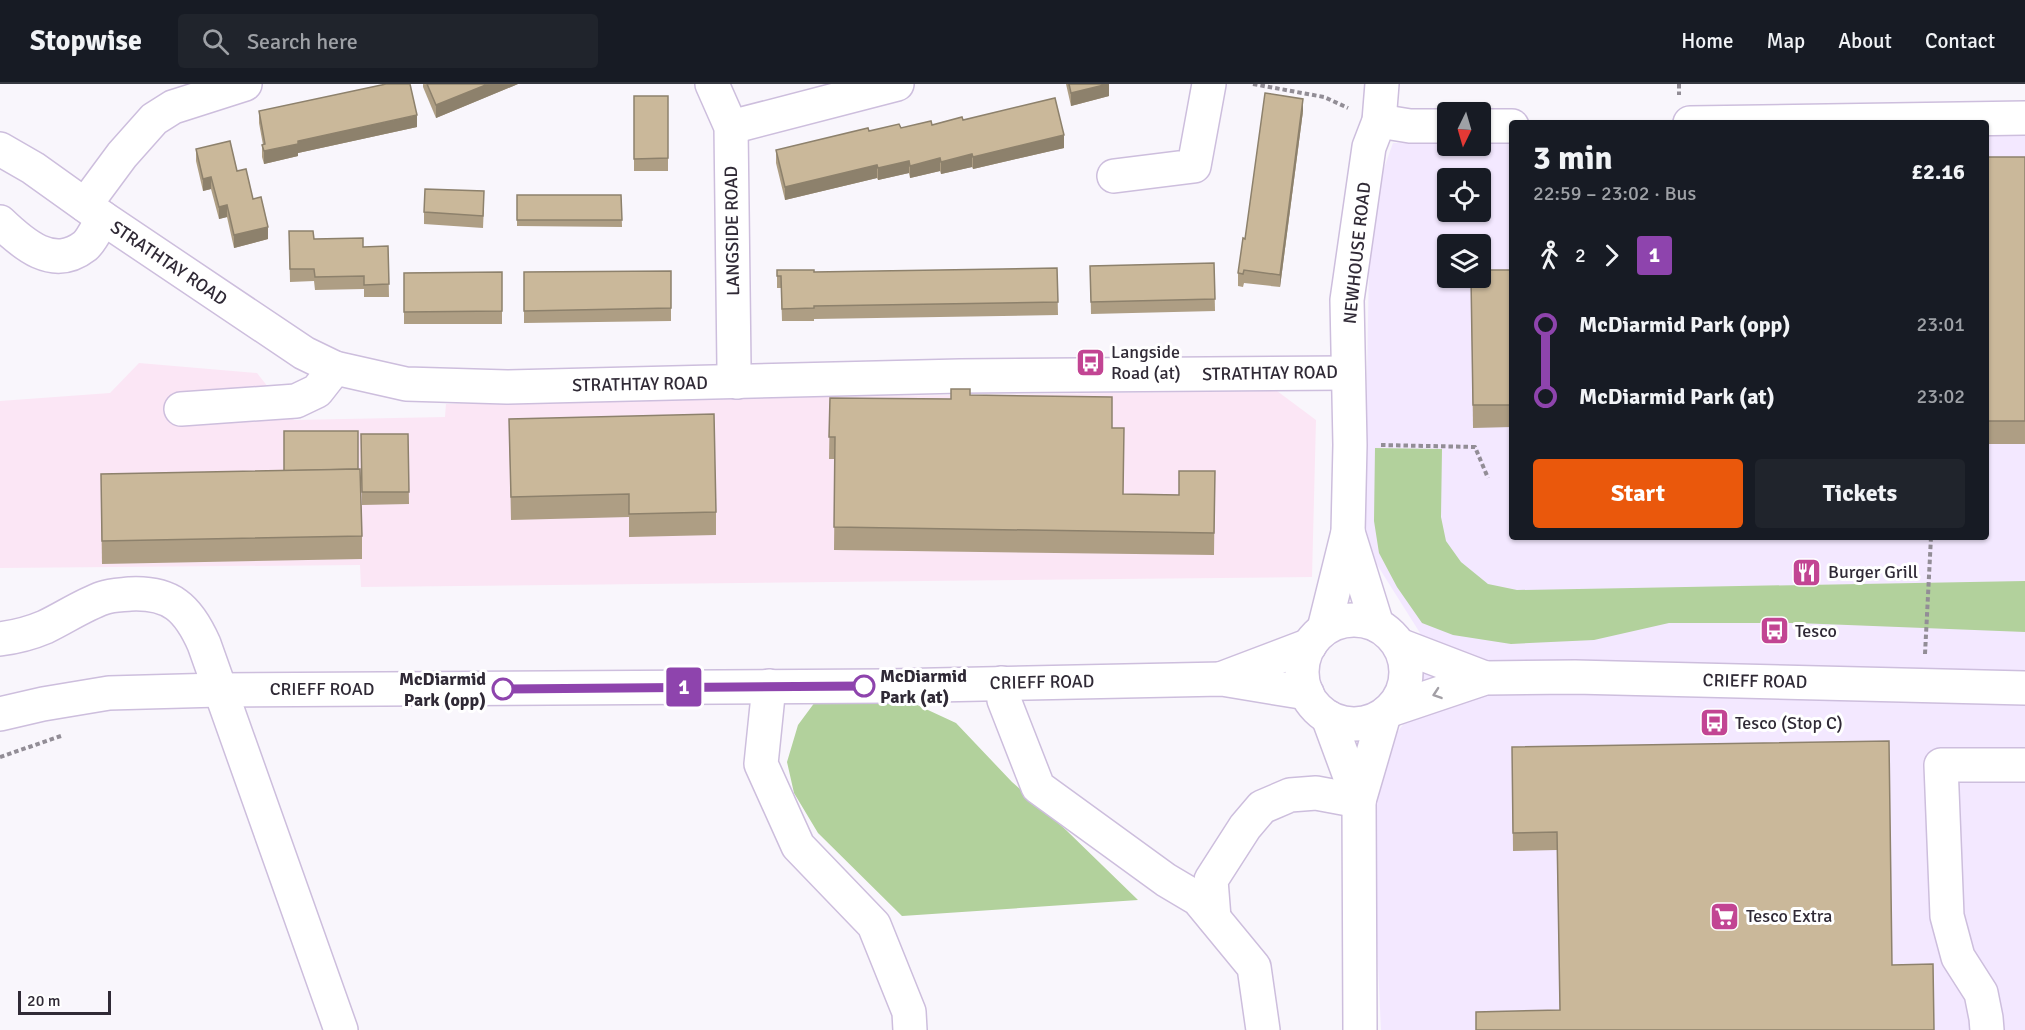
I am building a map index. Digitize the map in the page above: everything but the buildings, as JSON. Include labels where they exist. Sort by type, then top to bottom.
[{"type":"main road","points":[[0,222],[31,249],[45,255],[66,255],[86,245],[94,211],[122,155],[154,119],[173,107],[245,84]]},
{"type":"main road","name":"LANGSIDE ROAD","points":[[712,84],[731,127],[736,382]]},
{"type":"main road","points":[[731,127],[897,84]]},
{"type":"main road","points":[[1114,176],[1194,165],[1209,84]]},
{"type":"main road","name":"NEWHOUSE ROAD","points":[[1317,637],[1348,532],[1350,445],[1347,300],[1369,147],[1379,121],[1382,84]]},
{"type":"main road","points":[[1891,120],[2025,118]]},
{"type":"main road","points":[[1379,121],[1410,126],[1437,126]]},
{"type":"main road","points":[[1491,126],[1509,126]]},
{"type":"main road","name":"STRATHTAY ROAD","points":[[0,149],[33,168],[304,353],[335,368],[406,384],[507,387],[960,376],[1348,373]]},
{"type":"main road","points":[[181,409],[296,401],[318,391],[335,368]]},
{"type":"main road","name":"NEWHOUSE ROAD","points":[[1348,532],[1388,635]]},
{"type":"main road","points":[[0,639],[42,628],[104,598],[142,593],[164,596],[182,608],[195,624],[341,1030]]},
{"type":"main road","points":[[1359,801],[1318,705],[1302,677],[1304,660],[1317,637],[1339,622],[1354,620],[1388,635],[1406,667],[1403,690],[1387,712],[1359,801],[1360,1030]]},
{"type":"main road","name":"CRIEFF ROAD","points":[[1388,635],[1485,678]]},
{"type":"main road","name":"CRIEFF ROAD","points":[[1222,679],[1317,637]]},
{"type":"main road","name":"CRIEFF ROAD","points":[[1387,712],[1485,678],[1575,677],[2025,688]]},
{"type":"main road","name":"CRIEFF ROAD","points":[[0,714],[109,693],[1222,679],[1318,705]]},
{"type":"main road","points":[[1002,683],[1004,700],[1038,787],[1166,880],[1198,899],[1254,967],[1263,1030]]},
{"type":"main road","points":[[769,686],[761,765],[798,846],[874,925],[909,1012],[910,1030]]},
{"type":"main road","points":[[1318,705],[1344,722],[1360,723],[1387,712]]},
{"type":"main road","points":[[1987,1030],[1981,993],[1958,957],[1947,916],[1941,765],[2025,765]]},
{"type":"main road","points":[[1214,918],[1211,880],[1245,827],[1262,807],[1290,795],[1316,793],[1359,801]]},
{"type":"path","points":[[1253,84],[1324,97],[1379,121]]},
{"type":"path","points":[[1350,445],[1475,447],[1488,478]]},
{"type":"path","points":[[1924,684],[1931,540]]},
{"type":"shaded area","points":[[1989,135],[2025,135],[2025,1030],[1381,1030],[1369,770],[1408,718],[1420,633],[1364,544],[1370,207],[1393,143],[1437,142],[1437,156],[1491,156],[1491,142],[1509,141],[1509,540],[1989,540]]},
{"type":"shaded area","points":[[139,363],[257,373],[294,420],[445,417],[446,404],[712,398],[1277,391],[1316,420],[1312,577],[361,587],[360,565],[0,568],[0,401],[110,393]]},
{"type":"green space","points":[[1375,448],[1442,449],[1441,517],[1446,541],[1461,562],[1488,584],[1517,590],[2025,581],[2025,632],[1797,623],[1669,623],[1594,640],[1511,644],[1453,635],[1422,623],[1397,587],[1379,553],[1374,521]]},
{"type":"green space","points":[[848,697],[915,704],[956,723],[1012,782],[1066,830],[1138,900],[902,916],[818,833],[794,793],[787,762],[798,725],[815,702]]},
{"type":"bus line","name":"1","points":[[503,689],[864,686]]},
{"type":"place","name":"Langside Road (at)","points":[[1090,362]]},
{"type":"place","name":"Burger Grill","points":[[1807,572]]},
{"type":"place","name":"Tesco","points":[[1774,631]]},
{"type":"place","name":"McDiarmid Park (at)","points":[[864,686]]},
{"type":"place","name":"McDiarmid Park (opp)","points":[[503,689]]},
{"type":"place","name":"Tesco (Stop C)","points":[[1714,723]]},
{"type":"place","name":"Tesco Extra","points":[[1725,916]]}]
